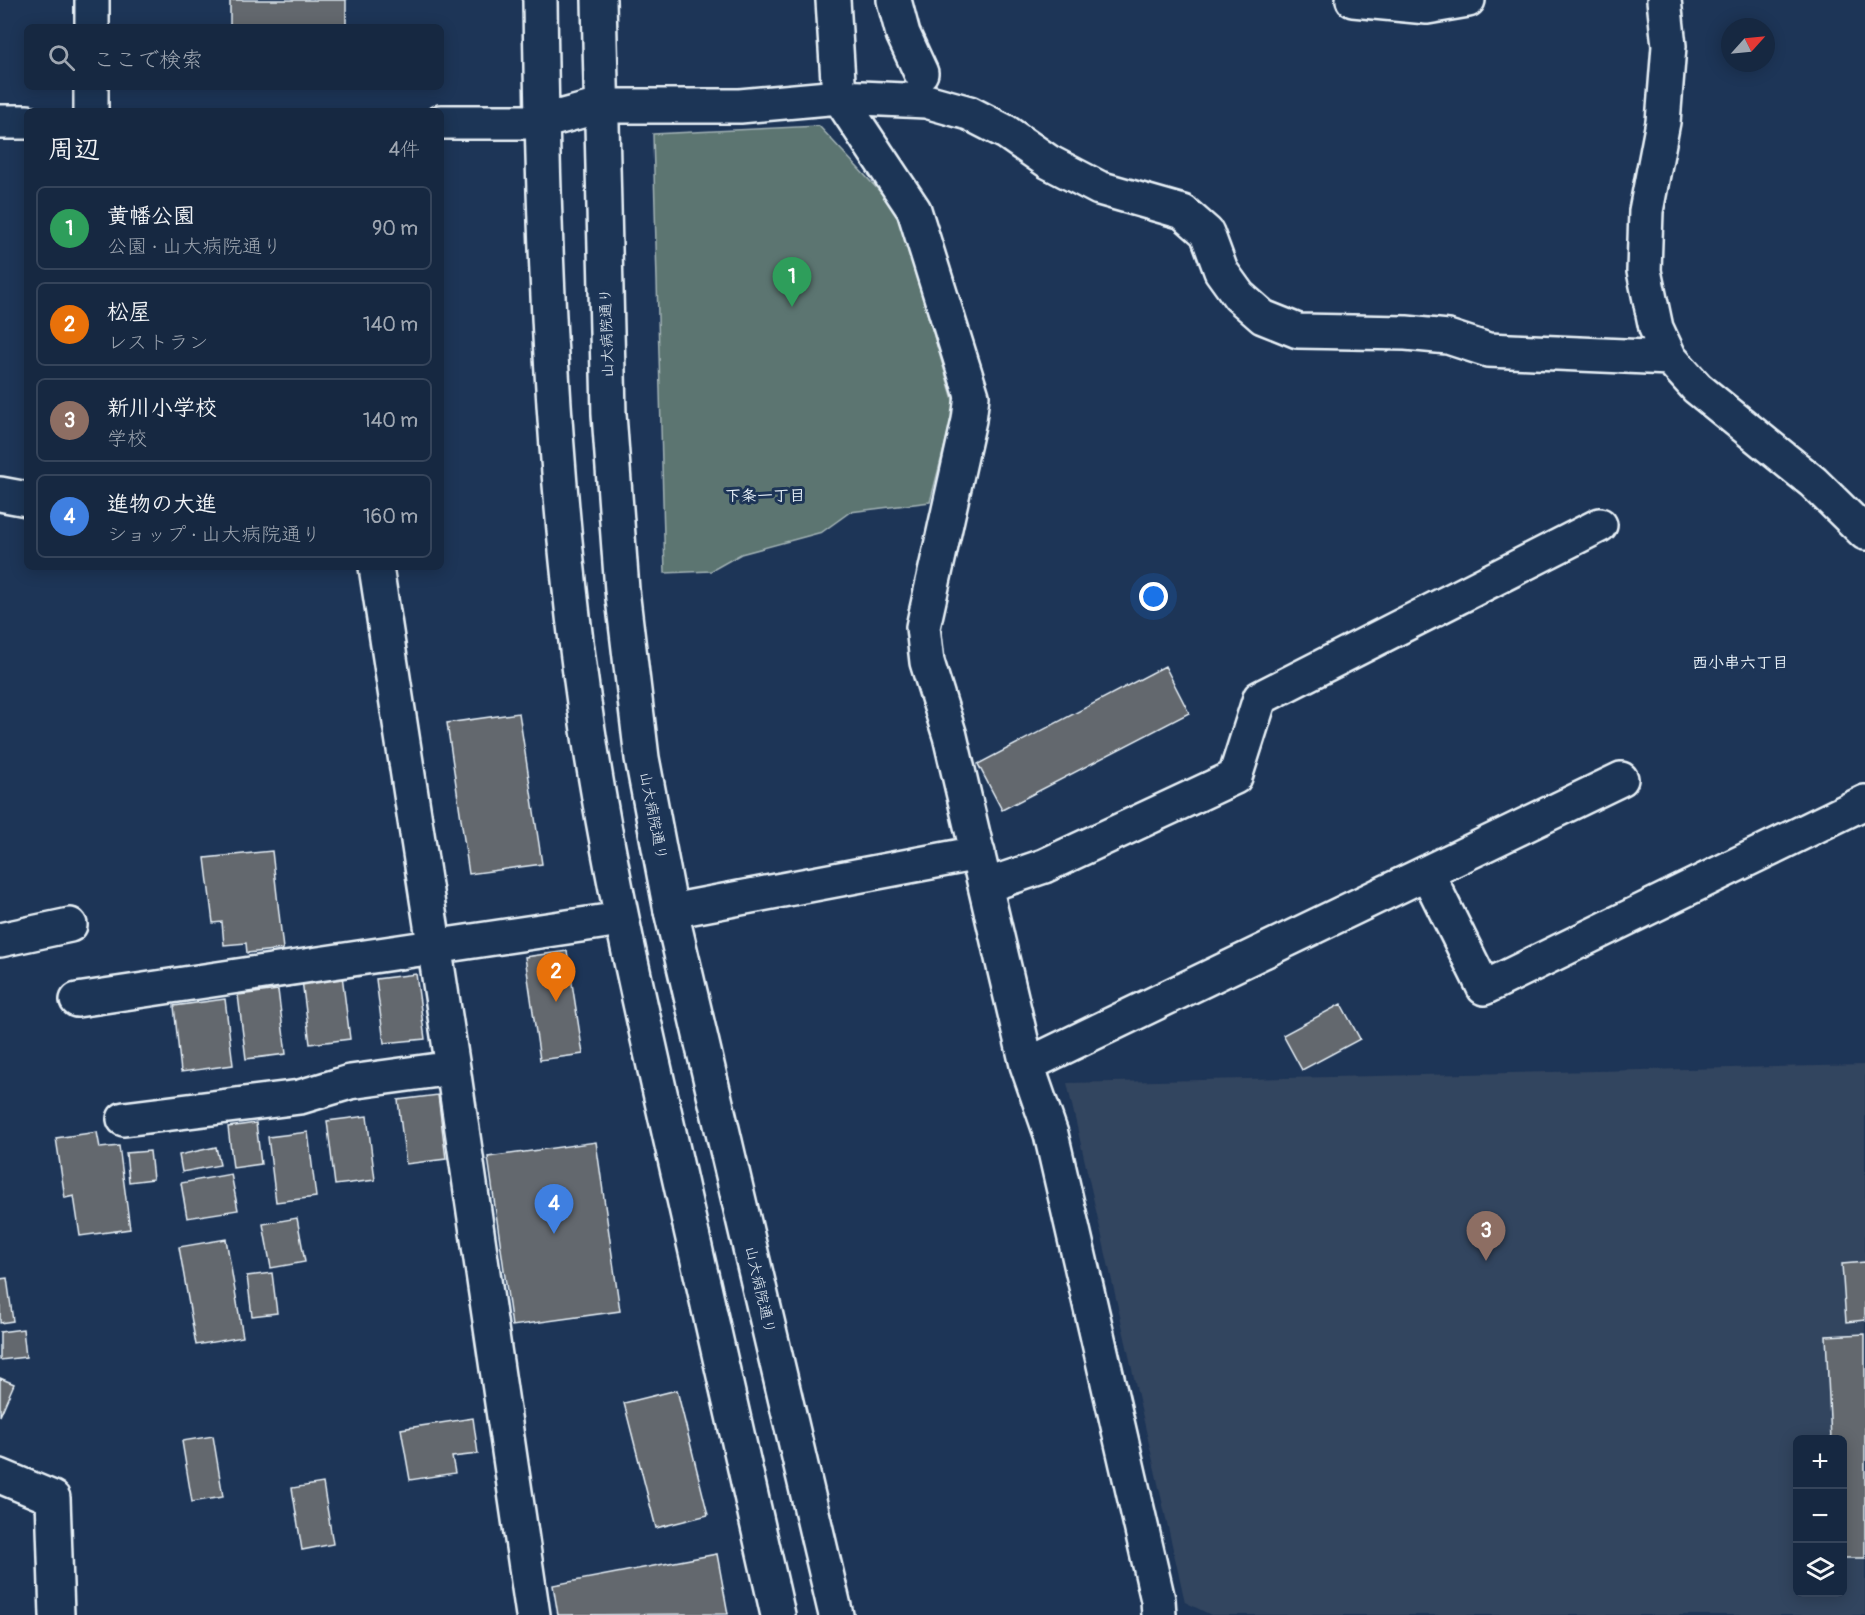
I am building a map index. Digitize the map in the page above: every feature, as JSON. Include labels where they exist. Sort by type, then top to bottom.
[{"type":"street","points":[[92,0],[92,24]]},
{"type":"street","points":[[540,0],[545,262],[561,490],[573,615],[588,732],[621,919],[778,1615]]},
{"type":"street","name":"山大病院通り","points":[[599,0],[609,414],[622,590],[642,758],[671,911],[836,1615]]},
{"type":"street","points":[[833,0],[839,97],[914,210],[972,396],[969,420],[923,627],[927,662],[950,736],[1027,1065],[1051,1134],[1155,1588],[1159,1615]]},
{"type":"street","points":[[894,0],[903,34],[921,72]]},
{"type":"street","points":[[1353,0],[1427,7],[1468,0]]},
{"type":"street","points":[[1664,0],[1669,46],[1663,122],[1646,211],[1644,271],[1656,328],[1670,358],[1697,388],[1813,482],[1865,533]]},
{"type":"street","points":[[91,90],[91,108]]},
{"type":"street","points":[[444,122],[541,122],[600,106],[740,106],[839,97],[926,101],[969,113],[1006,132],[1049,162],[1099,188],[1183,212],[1207,233],[1221,271],[1239,296],[1263,316],[1298,331],[1406,333],[1449,337],[1488,350],[1670,358]]},
{"type":"street","points":[[0,122],[24,122]]},
{"type":"street","points":[[0,494],[24,498]]},
{"type":"street","points":[[985,886],[1044,866],[1235,777],[1260,698],[1600,525]]},
{"type":"street","points":[[376,570],[453,1068],[533,1615]]},
{"type":"street","points":[[1027,1065],[1621,779]]},
{"type":"street","points":[[1427,873],[1484,988],[1865,802]]},
{"type":"street","points":[[671,911],[978,853]]},
{"type":"street","points":[[77,1000],[621,919]]},
{"type":"street","points":[[0,940],[70,925]]},
{"type":"street","points":[[124,1119],[300,1097],[350,1082],[453,1068]]},
{"type":"street","points":[[0,1476],[53,1498],[57,1615]]},
{"type":"shaded area","points":[[1865,1065],[1865,1615],[1211,1615],[1185,1602],[1067,1083]]},
{"type":"green space","points":[[819,126],[896,209],[955,406],[930,502],[850,512],[822,532],[741,554],[711,571],[665,573],[653,134]]},
{"type":"building","points":[[230,0],[346,0],[346,24],[230,24]]},
{"type":"building","points":[[1165,666],[1189,713],[1002,810],[978,764]]},
{"type":"building","points":[[519,713],[542,864],[469,874],[447,723]]},
{"type":"building","points":[[272,851],[283,949],[247,953],[246,943],[224,945],[222,922],[213,923],[205,858]]},
{"type":"building","points":[[567,951],[583,1054],[540,1060],[525,957]]},
{"type":"building","points":[[416,974],[425,1039],[384,1043],[376,979]]},
{"type":"building","points":[[342,975],[350,1039],[310,1044],[302,980]]},
{"type":"building","points":[[278,990],[286,1054],[246,1059],[238,995]]},
{"type":"building","points":[[225,999],[233,1065],[181,1072],[174,1006]]},
{"type":"building","points":[[1341,1004],[1360,1039],[1302,1070],[1283,1035]]},
{"type":"building","points":[[438,1095],[446,1159],[406,1164],[398,1100]]},
{"type":"building","points":[[367,1116],[375,1180],[335,1185],[327,1121]]},
{"type":"building","points":[[256,1123],[261,1164],[233,1168],[228,1127]]},
{"type":"building","points":[[97,1132],[100,1148],[119,1146],[130,1229],[80,1236],[74,1196],[65,1198],[56,1138]]},
{"type":"building","points":[[308,1132],[316,1197],[276,1202],[268,1137]]},
{"type":"building","points":[[596,1142],[620,1311],[512,1326],[488,1157]]},
{"type":"building","points":[[216,1147],[220,1165],[182,1172],[179,1155]]},
{"type":"building","points":[[150,1151],[153,1179],[129,1182],[126,1153]]},
{"type":"building","points":[[231,1174],[238,1210],[187,1218],[181,1183]]},
{"type":"building","points":[[297,1218],[305,1262],[271,1268],[263,1224]]},
{"type":"building","points":[[226,1239],[243,1337],[196,1345],[179,1247]]},
{"type":"building","points":[[1865,1262],[1865,1320],[1846,1322],[1842,1264]]},
{"type":"building","points":[[272,1273],[277,1313],[252,1316],[247,1276]]},
{"type":"building","points":[[7,1278],[13,1321],[0,1323],[0,1279]]},
{"type":"building","points":[[23,1329],[26,1357],[0,1360],[0,1332]]},
{"type":"building","points":[[1865,1334],[1865,1558],[1847,1558],[1847,1435],[1831,1435],[1826,1336]]},
{"type":"building","points":[[0,1378],[14,1384],[0,1416]]},
{"type":"building","points":[[677,1390],[708,1515],[656,1528],[624,1403]]},
{"type":"building","points":[[473,1418],[478,1454],[452,1457],[455,1473],[410,1480],[401,1429]]},
{"type":"building","points":[[213,1436],[223,1497],[192,1502],[182,1441]]},
{"type":"building","points":[[323,1483],[333,1544],[302,1550],[292,1488]]},
{"type":"building","points":[[717,1554],[728,1614],[558,1615],[553,1585]]},
{"type":"place","name":"黄幡公園","points":[[792,307]]},
{"type":"place","name":"松屋","points":[[556,1002]]},
{"type":"place","name":"進物の大進","points":[[554,1234]]},
{"type":"place","name":"新川小学校","points":[[1486,1261]]},
{"type":"district","name":"下条一丁目","points":[[765,496]]},
{"type":"district","name":"西小串六丁目","points":[[1740,663]]}]
